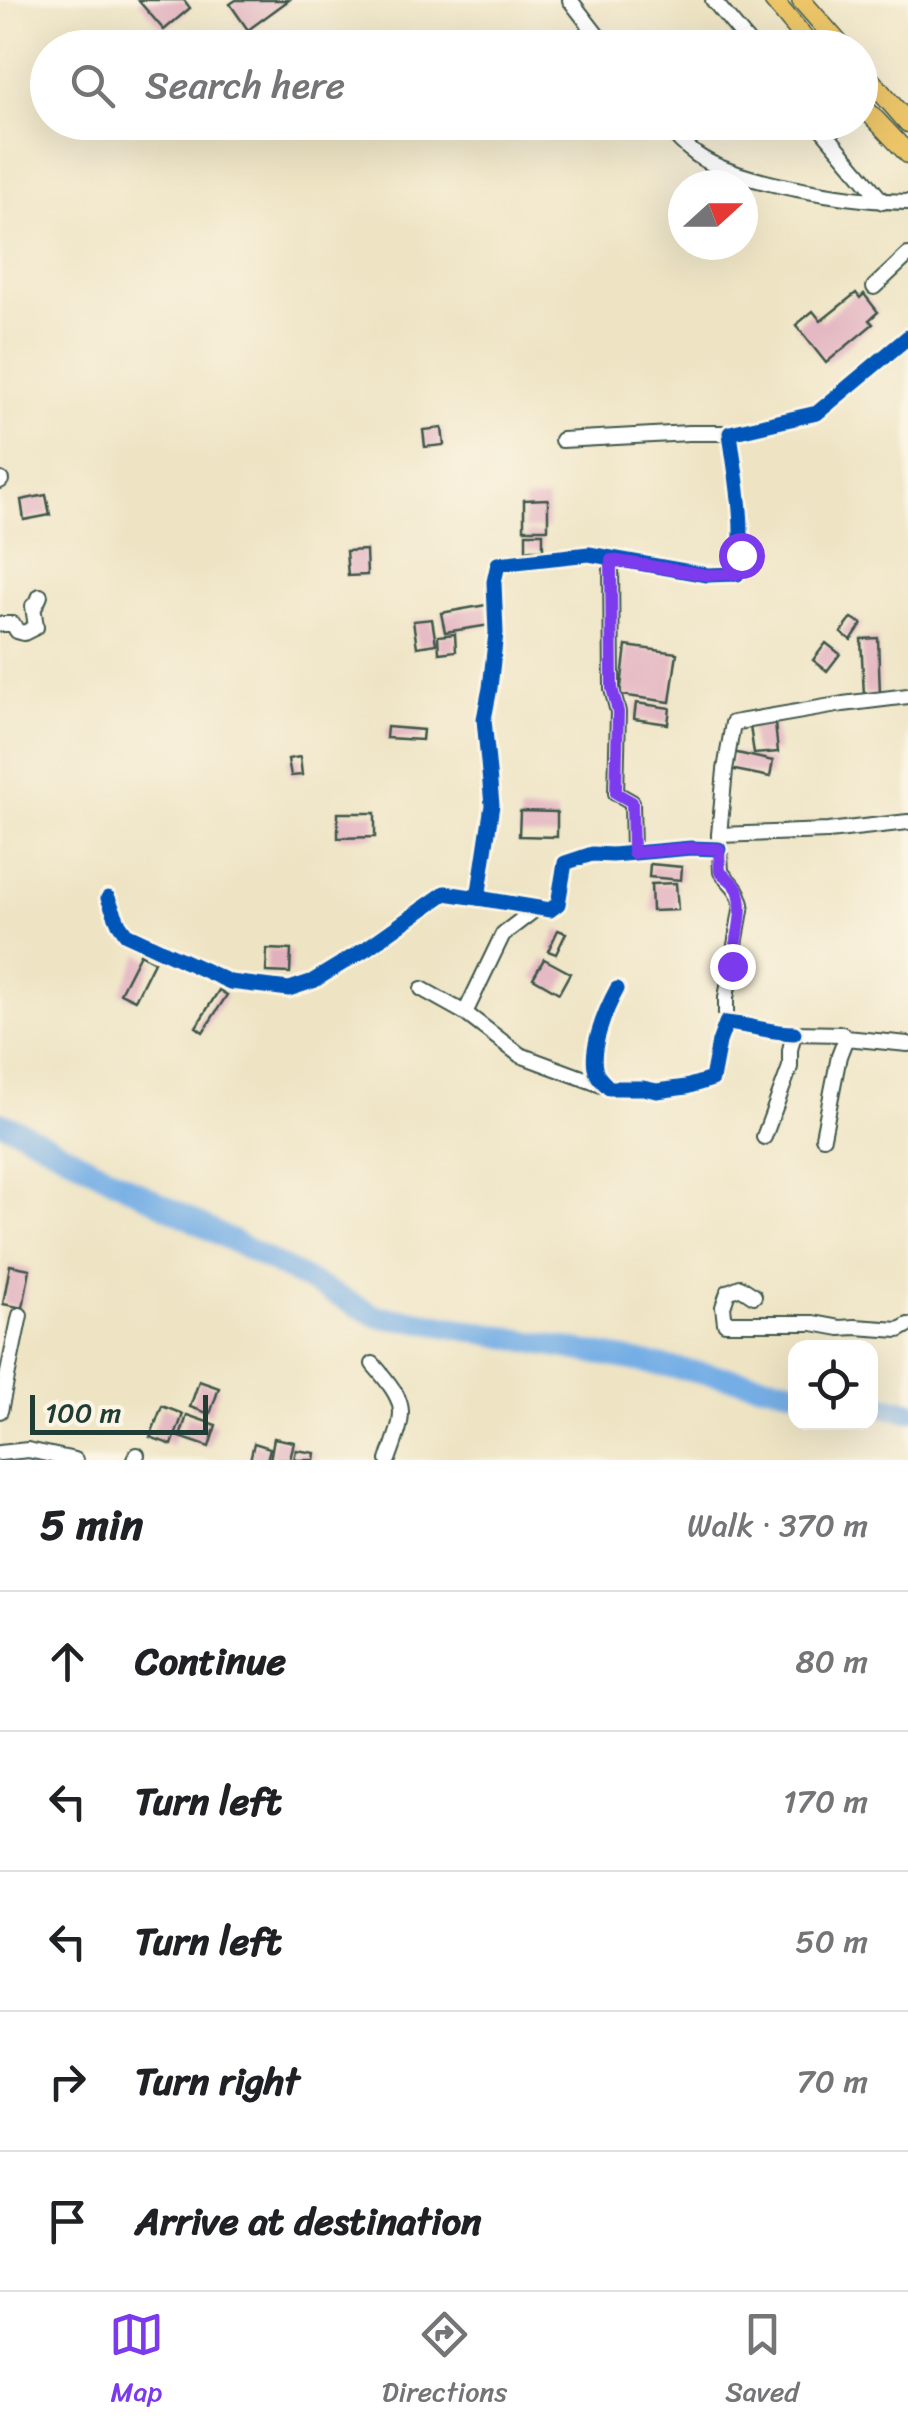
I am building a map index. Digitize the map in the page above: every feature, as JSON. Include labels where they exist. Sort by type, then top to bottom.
[{"type":"main road","points":[[772,0],[798,30]]},
{"type":"main road","points":[[801,0],[827,30]]},
{"type":"main road","points":[[878,89],[908,123]]},
{"type":"main road","points":[[878,122],[908,154]]},
{"type":"street","points":[[570,0],[593,30]]},
{"type":"street","points":[[713,0],[738,30]]},
{"type":"street","points":[[678,140],[700,158],[784,186],[883,202],[908,202]]},
{"type":"street","points":[[831,140],[883,202]]},
{"type":"street","points":[[874,287],[908,255]]},
{"type":"street","points":[[562,440],[730,434],[817,413],[908,337]]},
{"type":"street","points":[[478,898],[492,805],[484,719],[496,632],[494,582],[498,564],[589,554],[707,575],[737,574],[741,555],[730,434]]},
{"type":"street","points":[[611,560],[612,688],[618,712],[616,793],[632,802],[633,853]]},
{"type":"street","points":[[0,624],[13,624],[24,633],[36,626],[33,606],[40,596]]},
{"type":"street","points":[[422,989],[465,1013],[520,1055],[610,1088],[657,1090],[712,1079],[726,1024],[726,998],[742,904],[732,881],[720,872],[725,770],[733,723],[908,696]]},
{"type":"street","points":[[108,898],[126,934],[230,982],[289,989],[313,982],[445,894],[550,910],[558,904],[565,863],[592,854],[691,848],[908,822]]},
{"type":"street","points":[[465,1013],[504,934],[537,908]]},
{"type":"street","points":[[610,1088],[596,1073],[594,1062],[604,1014],[617,989]]},
{"type":"street","points":[[726,1024],[908,1044]]},
{"type":"street","points":[[764,1137],[790,1067],[794,1034]]},
{"type":"street","points":[[823,1137],[846,1038]]},
{"type":"street","points":[[754,1296],[740,1288],[728,1292],[723,1307],[726,1323],[813,1323],[899,1330],[908,1325]]},
{"type":"street","points":[[0,1411],[20,1315]]},
{"type":"street","points":[[372,1364],[403,1407],[388,1460]]},
{"type":"street","points":[[0,1454],[28,1450],[74,1460]]},
{"type":"building","points":[[138,0],[184,0],[190,8],[164,30]]},
{"type":"building","points":[[236,0],[289,0],[248,30],[230,4]]},
{"type":"building","points":[[856,293],[860,298],[864,294],[878,312],[869,320],[873,324],[826,363],[796,325],[813,311],[821,321]]},
{"type":"building","points":[[442,428],[444,445],[425,447],[423,430]]},
{"type":"building","points":[[46,495],[50,515],[24,520],[21,500]]},
{"type":"building","points":[[548,499],[548,529],[524,529],[524,500]]},
{"type":"building","points":[[526,533],[543,533],[543,550],[526,550]]},
{"type":"building","points":[[366,550],[367,575],[348,576],[346,551]]},
{"type":"building","points":[[486,605],[490,625],[445,632],[441,613]]},
{"type":"building","points":[[852,618],[862,624],[851,640],[841,633]]},
{"type":"building","points":[[432,619],[436,644],[417,647],[413,621]]},
{"type":"building","points":[[455,634],[456,651],[439,653],[438,636]]},
{"type":"building","points":[[878,638],[880,694],[864,695],[861,639]]},
{"type":"building","points":[[826,643],[840,654],[827,671],[813,660]]},
{"type":"building","points":[[626,646],[677,653],[670,702],[620,695]]},
{"type":"building","points":[[636,703],[670,708],[668,724],[634,719]]},
{"type":"building","points":[[775,723],[778,752],[754,754],[750,726]]},
{"type":"building","points":[[387,727],[423,730],[422,740],[386,738]]},
{"type":"building","points":[[733,752],[773,761],[770,777],[730,769]]},
{"type":"building","points":[[300,757],[302,775],[291,776],[288,759]]},
{"type":"building","points":[[520,811],[557,812],[557,837],[519,836]]},
{"type":"building","points":[[338,813],[375,813],[375,837],[338,838]]},
{"type":"building","points":[[650,864],[682,867],[681,880],[649,877]]},
{"type":"building","points":[[676,883],[678,910],[652,911],[651,884]]},
{"type":"building","points":[[558,930],[566,933],[556,954],[548,951]]},
{"type":"building","points":[[267,949],[291,950],[290,973],[266,972]]},
{"type":"building","points":[[140,954],[154,962],[135,1000],[120,993]]},
{"type":"building","points":[[544,959],[570,973],[559,993],[533,978]]},
{"type":"building","points":[[219,990],[227,995],[203,1032],[196,1027]]},
{"type":"building","points":[[10,1265],[30,1269],[23,1308],[3,1304]]},
{"type":"building","points":[[199,1381],[219,1388],[210,1414],[190,1407]]},
{"type":"building","points":[[162,1406],[183,1414],[172,1445],[150,1437]]},
{"type":"building","points":[[187,1415],[216,1425],[209,1447],[180,1437]]},
{"type":"building","points":[[274,1438],[294,1442],[290,1460],[270,1460]]},
{"type":"building","points":[[254,1443],[270,1448],[267,1460],[250,1460]]},
{"type":"building","points":[[296,1450],[315,1453],[314,1460],[294,1460]]},
{"type":"waterway","points":[[0,1122],[378,1317],[788,1389]]},
{"type":"waterway","points":[[878,1405],[908,1411]]},
{"type":"cycle path","points":[[719,849],[592,854],[565,863],[558,904],[550,910],[478,898],[492,805],[484,719],[496,633],[494,582],[498,564],[589,554],[707,575],[737,574],[741,522],[730,433],[817,413],[908,337]]},
{"type":"cycle path","points":[[108,898],[126,934],[230,982],[289,989],[313,981],[367,948],[445,893],[478,898]]},
{"type":"cycle path","points":[[617,989],[603,1020],[594,1056],[598,1076],[609,1088],[657,1091],[712,1079],[726,1023],[794,1033]]},
{"type":"route","points":[[732,966],[742,904],[732,881],[720,872],[719,849],[633,853],[632,802],[616,793],[618,712],[612,688],[611,560],[707,575],[737,574],[741,555]]}]
